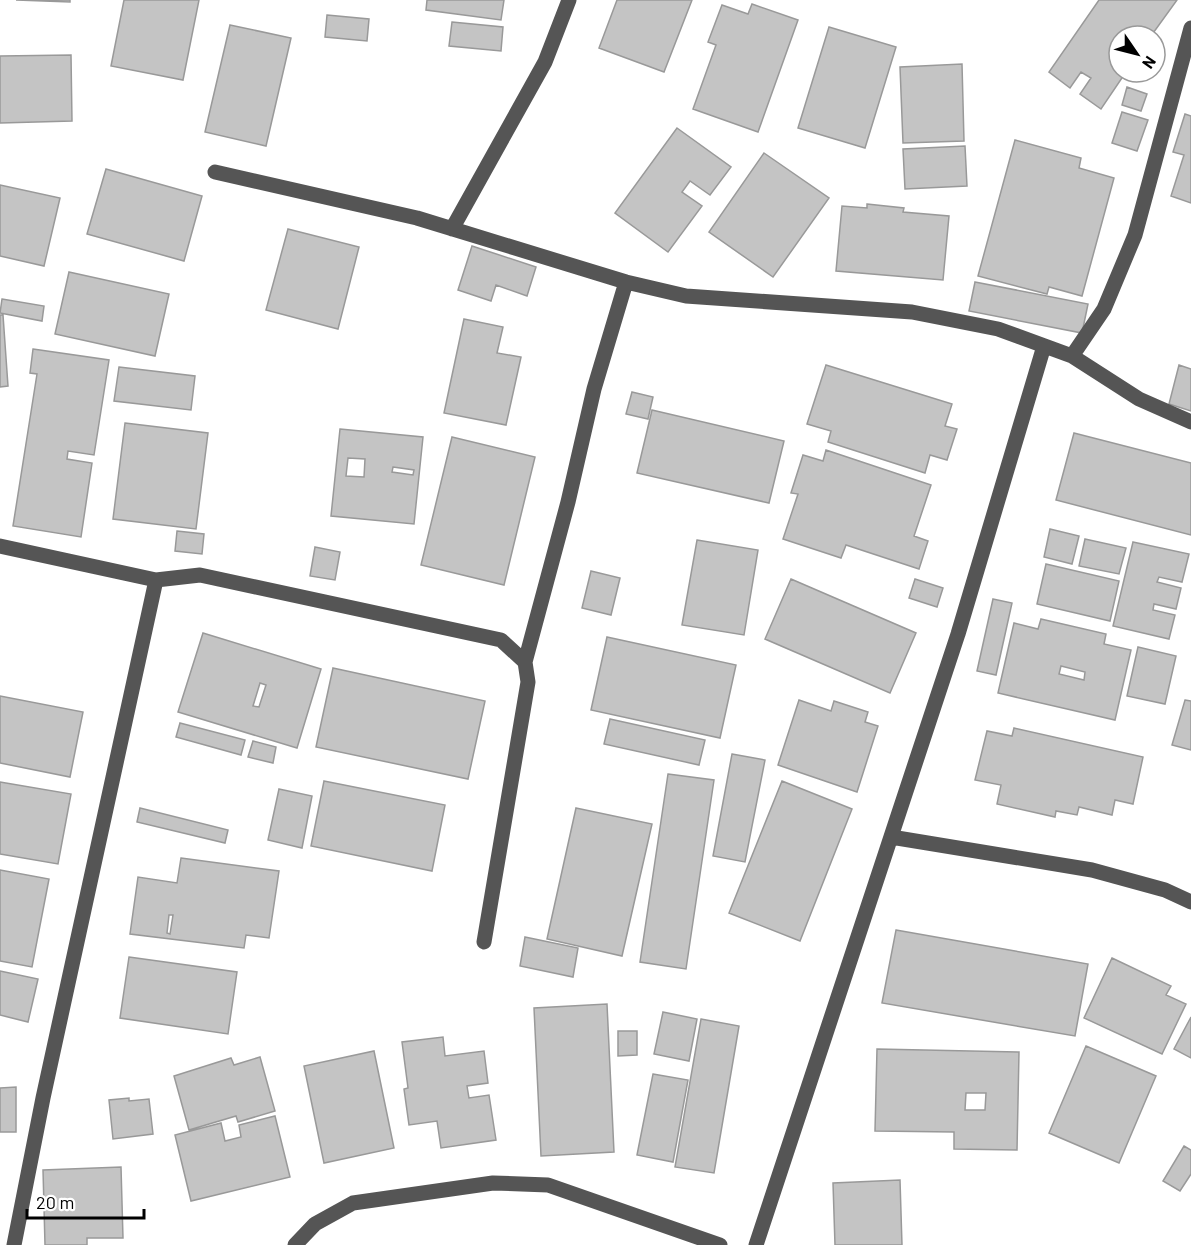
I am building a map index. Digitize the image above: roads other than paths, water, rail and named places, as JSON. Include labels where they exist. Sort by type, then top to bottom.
[{"type":"street","points":[[452,229],[545,62],[569,0]]},
{"type":"street","points":[[1072,356],[1104,309],[1135,235],[1191,28]]},
{"type":"street","points":[[215,172],[417,218],[626,282],[686,296],[912,312],[998,329],[1072,356],[1138,399],[1191,422]]},
{"type":"street","points":[[484,942],[528,682],[525,662],[568,502],[594,388],[626,282]]},
{"type":"street","points":[[756,1245],[958,634],[1044,346]]},
{"type":"street","points":[[0,546],[156,580],[200,575],[501,640],[525,662]]},
{"type":"street","points":[[14,1245],[45,1086],[156,580]]},
{"type":"street","points":[[891,837],[1092,870],[1164,890],[1191,902]]},
{"type":"street","points":[[295,1245],[315,1224],[353,1203],[493,1183],[548,1185],[720,1245]]}]
